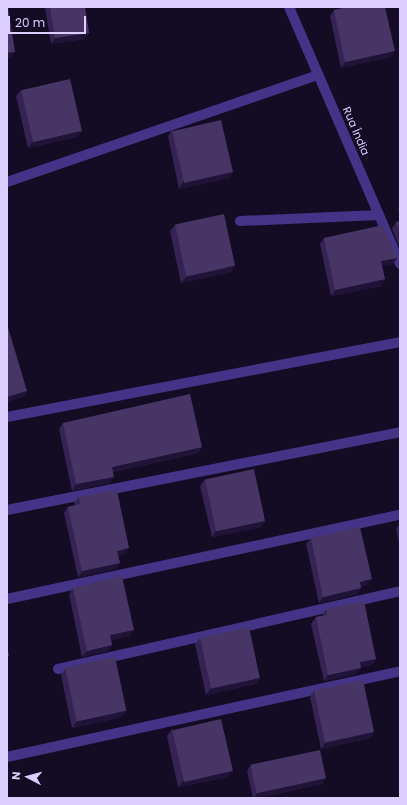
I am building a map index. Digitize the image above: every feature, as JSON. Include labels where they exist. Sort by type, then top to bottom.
[{"type":"street","name":"Rua Índia","points":[[289,7],[400,264]]},
{"type":"street","points":[[7,182],[318,74]]},
{"type":"street","points":[[240,221],[379,216]]},
{"type":"street","points":[[7,417],[400,342]]},
{"type":"street","points":[[7,510],[400,432]]},
{"type":"street","points":[[7,599],[400,515]]},
{"type":"street","points":[[58,669],[400,591]]},
{"type":"street","points":[[7,756],[400,671]]},
{"type":"building","points":[[7,7],[15,52],[7,53]]},
{"type":"building","points":[[50,7],[85,7],[89,33],[55,38]]},
{"type":"building","points":[[347,7],[385,7],[395,51],[345,62],[334,10]]},
{"type":"building","points":[[70,79],[82,131],[33,142],[21,90]]},
{"type":"building","points":[[221,120],[233,172],[184,183],[172,131]]},
{"type":"building","points":[[224,214],[235,266],[186,276],[175,224]]},
{"type":"building","points":[[400,221],[400,231],[396,222]]},
{"type":"building","points":[[383,225],[397,258],[381,261],[385,279],[335,290],[324,238]]},
{"type":"building","points":[[7,324],[27,391],[7,397]]},
{"type":"building","points":[[190,394],[202,447],[112,467],[114,477],[76,484],[63,423]]},
{"type":"building","points":[[254,469],[265,521],[216,531],[205,479]]},
{"type":"building","points":[[117,490],[129,548],[117,551],[120,563],[82,571],[68,507],[80,504],[79,497]]},
{"type":"building","points":[[360,527],[372,579],[360,582],[361,588],[323,597],[311,538]]},
{"type":"building","points":[[122,576],[134,630],[110,635],[112,645],[87,651],[73,588]]},
{"type":"building","points":[[364,601],[376,659],[360,662],[361,668],[328,675],[316,617],[327,615],[326,609]]},
{"type":"building","points":[[249,627],[260,678],[211,688],[200,637]]},
{"type":"building","points":[[7,645],[9,656],[7,656]]},
{"type":"building","points":[[115,657],[126,711],[77,721],[65,668]]},
{"type":"building","points":[[363,680],[374,732],[325,742],[314,690]]},
{"type":"building","points":[[221,719],[233,771],[184,782],[172,730]]},
{"type":"building","points":[[320,750],[326,778],[257,793],[251,765]]}]
